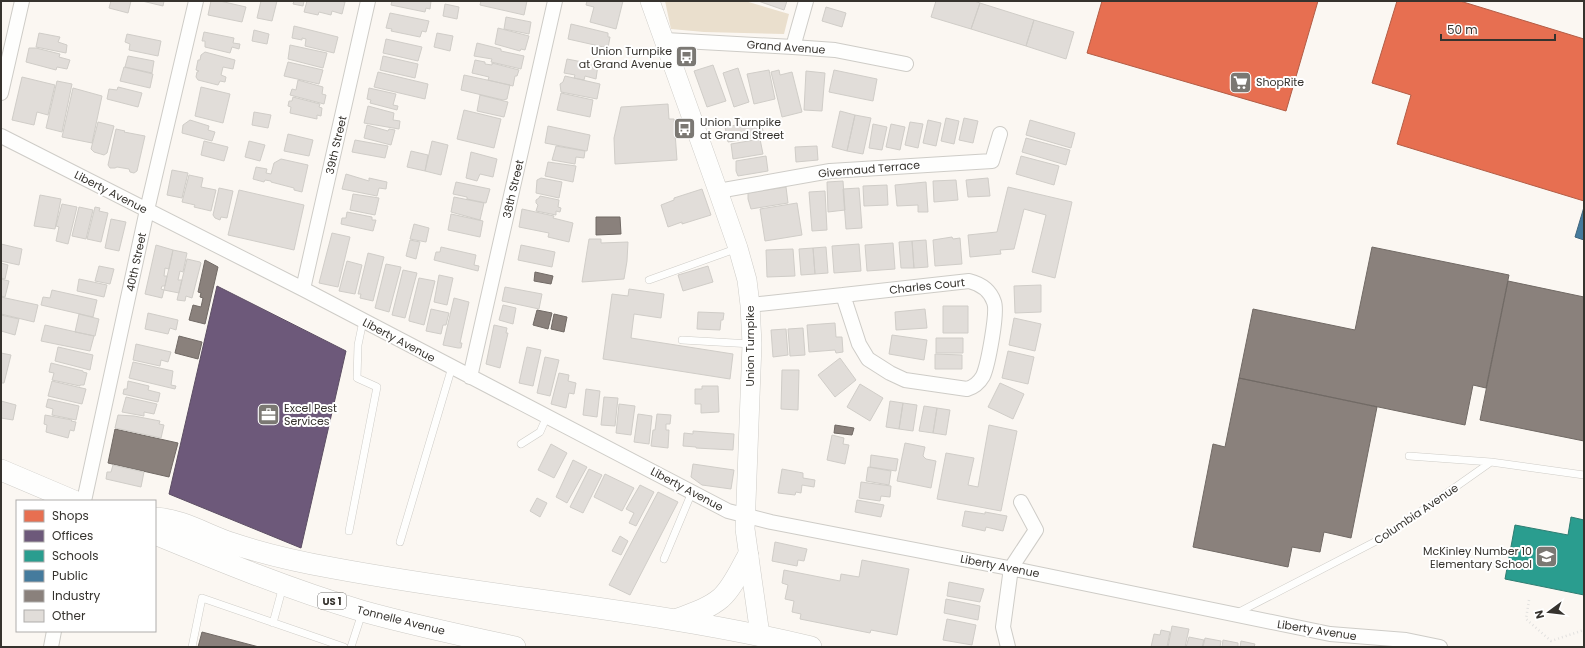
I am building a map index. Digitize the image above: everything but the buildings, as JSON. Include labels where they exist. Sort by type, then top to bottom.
[{"type":"main road","name":"Union Turnpike","points":[[650,1],[738,248],[747,280],[752,344],[745,516],[748,556],[762,643]]},
{"type":"main road","points":[[1,470],[72,500]]},
{"type":"main road","points":[[156,518],[166,518],[231,543],[317,565],[420,584],[675,620],[762,643],[812,647]]},
{"type":"main road","name":"Tonnelle Avenue","points":[[156,534],[284,585],[362,611],[515,647]]},
{"type":"main road","points":[[675,620],[712,604],[721,598],[733,583],[748,556]]},
{"type":"street","points":[[1,93],[22,1]]},
{"type":"street","name":"40th Street","points":[[84,500],[147,210],[196,1]]},
{"type":"street","name":"39th Street","points":[[303,289],[368,1]]},
{"type":"street","name":"38th Street","points":[[470,377],[555,1]]},
{"type":"street","points":[[793,46],[806,1]]},
{"type":"street","name":"Grand Avenue","points":[[665,40],[793,46],[835,50],[906,64]]},
{"type":"street","name":"Givernaud Terrace","points":[[718,191],[830,171],[992,161],[1000,134]]},
{"type":"street","name":"Liberty Avenue","points":[[1,136],[303,289],[728,511],[745,516],[1011,568],[1330,634],[1406,640],[1440,647]]},
{"type":"street","name":"Charles Court","points":[[750,306],[843,295],[969,281],[984,287],[995,304],[991,343],[983,376],[975,386],[967,389],[905,380],[890,373],[868,359],[859,344],[843,295]]},
{"type":"street","points":[[1008,647],[1003,628],[1011,568],[1036,530],[1021,502]]},
{"type":"street","points":[[50,647],[54,632]]},
{"type":"lane","points":[[649,280],[738,248]]},
{"type":"lane","points":[[349,531],[377,387],[357,378],[358,345],[363,321]]},
{"type":"lane","points":[[682,340],[752,344]]},
{"type":"lane","points":[[400,542],[452,367]]},
{"type":"lane","points":[[521,444],[540,432],[547,416]]},
{"type":"lane","points":[[1409,456],[1491,462],[1584,475]]},
{"type":"lane","name":"Columbia Avenue","points":[[1233,615],[1386,536],[1491,462]]},
{"type":"lane","points":[[664,559],[692,492]]},
{"type":"lane","points":[[273,623],[284,585]]},
{"type":"lane","points":[[192,647],[202,598],[344,647]]},
{"type":"lane","points":[[350,647],[362,611]]},
{"type":"path","points":[[1529,600],[1526,619],[1552,641],[1584,630]]},
{"type":"shaded area","points":[[665,1],[745,1],[789,14],[784,34],[704,32],[671,29]]},
{"type":"place","name":"Union Turnpike at Grand Avenue","points":[[687,57]]},
{"type":"place","name":"ShopRite","points":[[1241,82]]},
{"type":"place","name":"Union Turnpike at Grand Street","points":[[684,128]]},
{"type":"place","name":"Excel Pest Services","points":[[269,414]]},
{"type":"place","name":"McKinley Number 10 Elementary School","points":[[1547,557]]}]
